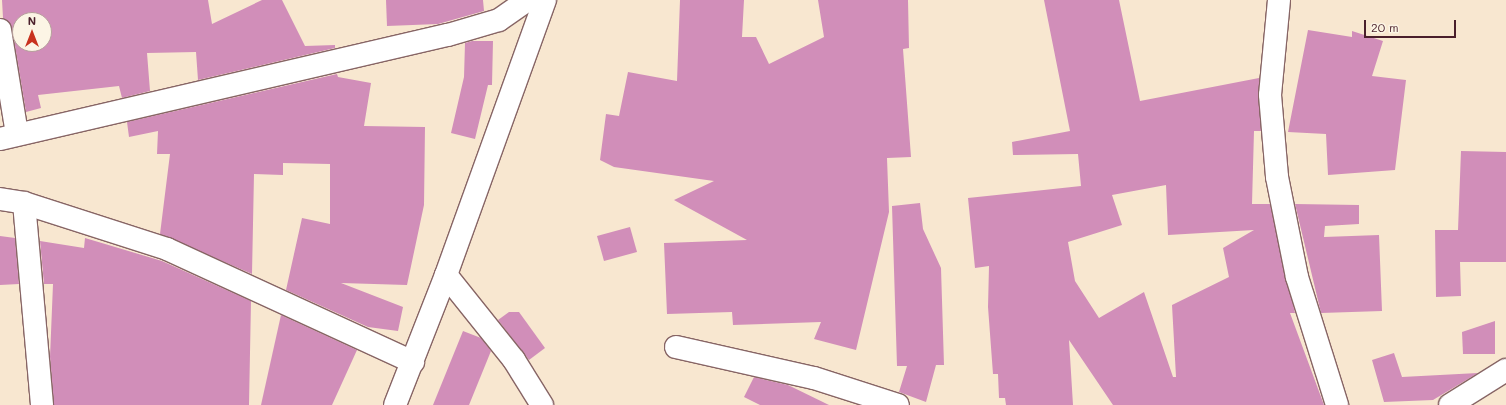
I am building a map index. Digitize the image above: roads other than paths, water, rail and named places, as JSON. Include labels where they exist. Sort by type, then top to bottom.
[{"type":"street","points":[[0,30],[8,136],[448,35],[499,20],[528,0]]},
{"type":"street","points":[[395,405],[446,275],[544,0]]},
{"type":"street","points":[[1279,0],[1270,95],[1276,177],[1297,277],[1337,405]]},
{"type":"street","points":[[0,199],[24,203],[167,249],[412,362]]},
{"type":"street","points":[[24,203],[42,405]]},
{"type":"street","points":[[446,275],[514,360],[542,405]]},
{"type":"street","points":[[676,347],[814,378],[898,405]]},
{"type":"street","points":[[1450,405],[1506,370]]}]
